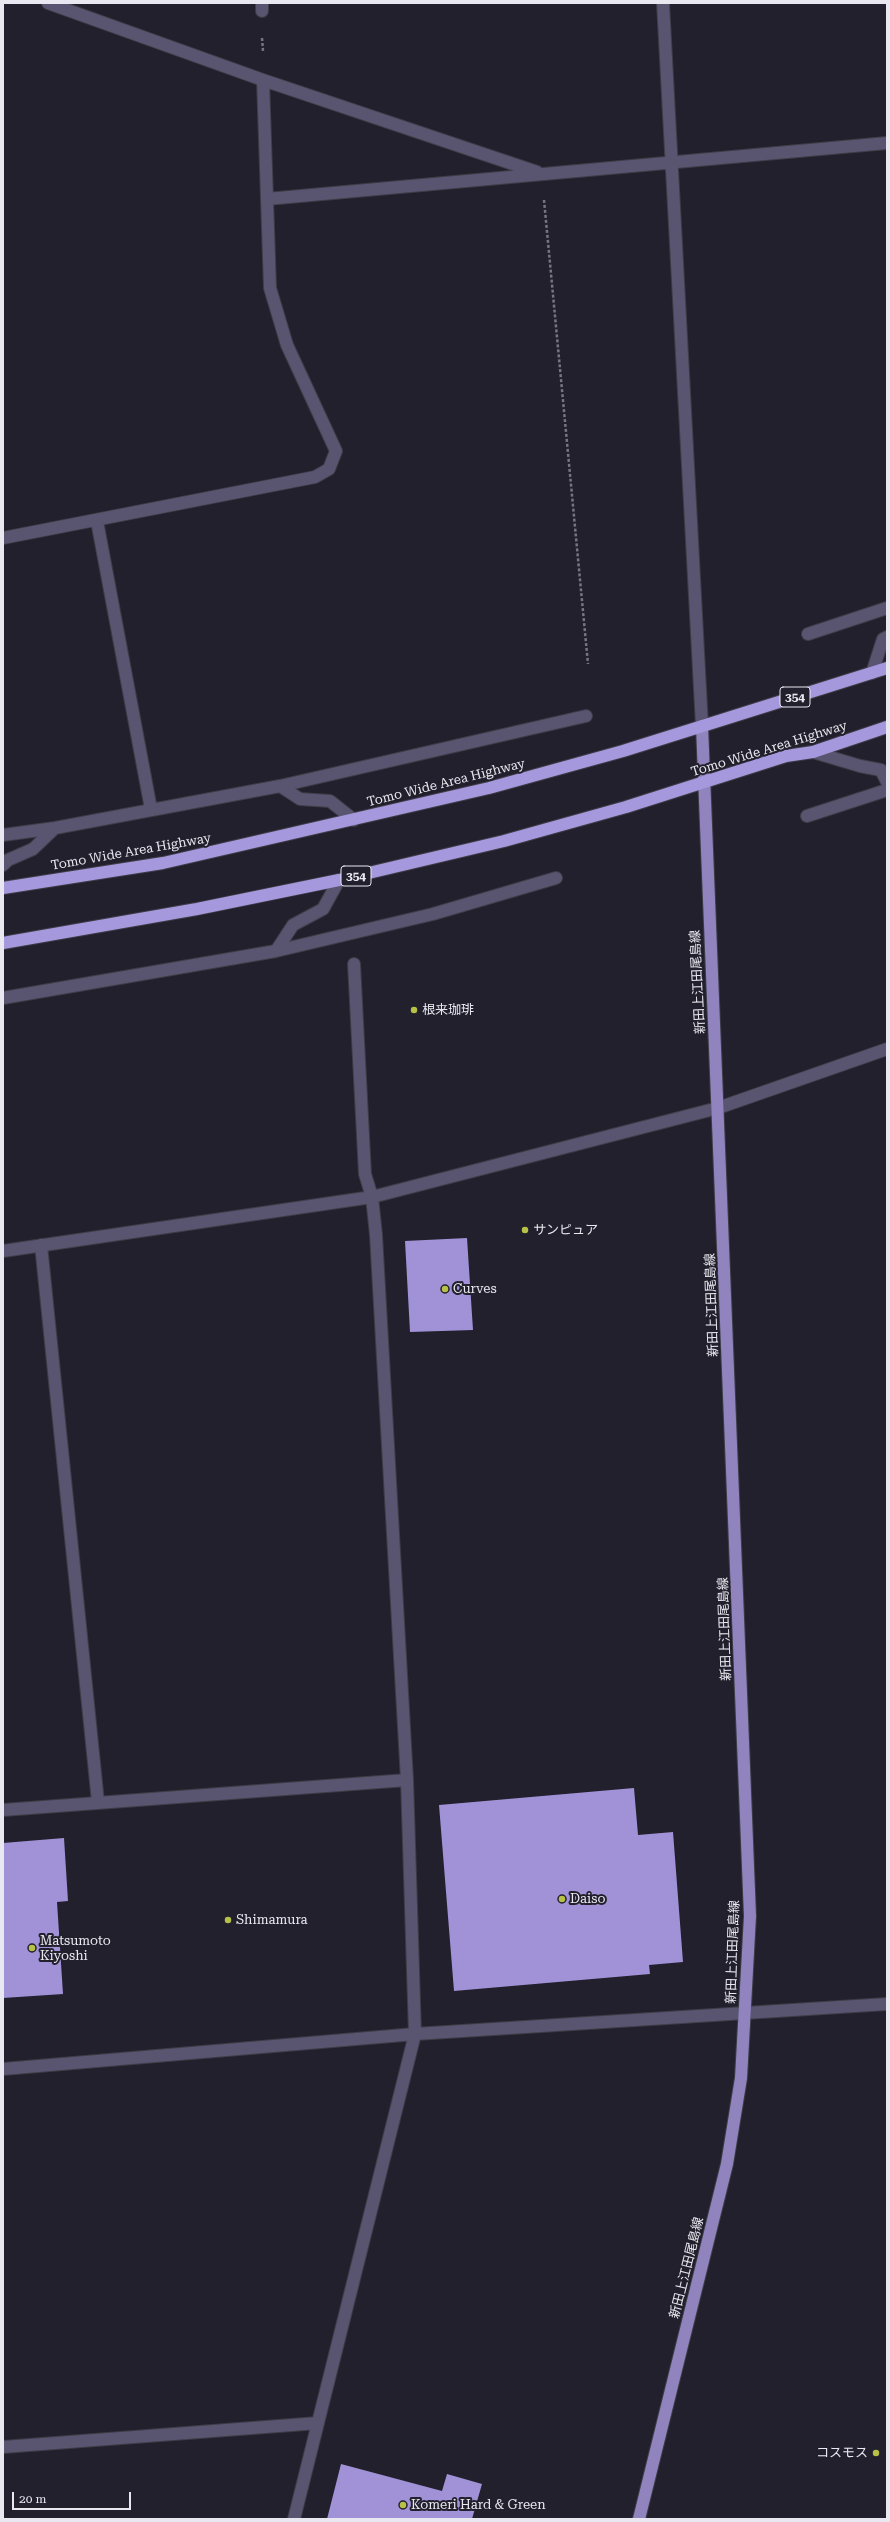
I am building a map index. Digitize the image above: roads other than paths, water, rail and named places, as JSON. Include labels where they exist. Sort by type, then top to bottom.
[{"type":"highway","name":"Tomo Wide Area Highway","points":[[3,888],[163,863],[354,820],[526,778],[623,751],[887,668]]},
{"type":"highway","name":"Tomo Wide Area Highway","points":[[3,943],[197,909],[339,880],[504,841],[703,783],[786,756],[814,752],[887,727]]},
{"type":"main road","name":"新田上江田尾島線","points":[[639,2519],[727,2164],[741,2078],[746,2015],[750,1916],[718,1108],[703,783],[702,726]]},
{"type":"street","points":[[48,3],[263,80],[542,174]]},
{"type":"street","points":[[663,3],[673,162],[702,726]]},
{"type":"street","points":[[3,538],[97,521],[315,477],[329,469],[336,452],[287,345],[270,288],[263,80]]},
{"type":"street","points":[[267,199],[887,143]]},
{"type":"street","points":[[97,521],[151,809]]},
{"type":"street","points":[[808,634],[887,608]]},
{"type":"street","points":[[872,673],[883,639],[887,637]]},
{"type":"street","points":[[3,835],[55,828],[280,786],[586,716]]},
{"type":"street","points":[[814,752],[881,770],[887,782]]},
{"type":"street","points":[[280,786],[300,799],[330,801],[354,820]]},
{"type":"street","points":[[807,816],[887,790]]},
{"type":"street","points":[[3,864],[8,860],[33,850],[55,828]]},
{"type":"street","points":[[3,998],[276,951],[433,914],[556,878]]},
{"type":"street","points":[[276,951],[293,925],[323,909],[339,880]]},
{"type":"street","points":[[294,2519],[415,2034],[407,1780],[372,1197],[365,1174],[354,964]]},
{"type":"street","points":[[3,1250],[372,1197],[718,1108],[887,1049]]},
{"type":"street","points":[[41,1245],[98,1802]]},
{"type":"street","points":[[3,1810],[407,1780]]},
{"type":"street","points":[[3,2069],[415,2034],[746,2015],[887,2004]]},
{"type":"street","points":[[3,2447],[318,2424]]},
{"type":"place","name":"根来珈琲","points":[[414,1010]]},
{"type":"place","name":"サンピュア","points":[[525,1230]]},
{"type":"place","name":"Curves","points":[[445,1289]]},
{"type":"place","name":"Daiso","points":[[562,1899]]},
{"type":"place","name":"Shimamura","points":[[228,1920]]},
{"type":"place","name":"Matsumoto Kiyoshi","points":[[32,1948]]},
{"type":"place","name":"コスモス","points":[[876,2453]]},
{"type":"place","name":"Komeri Hard & Green","points":[[403,2505]]}]
